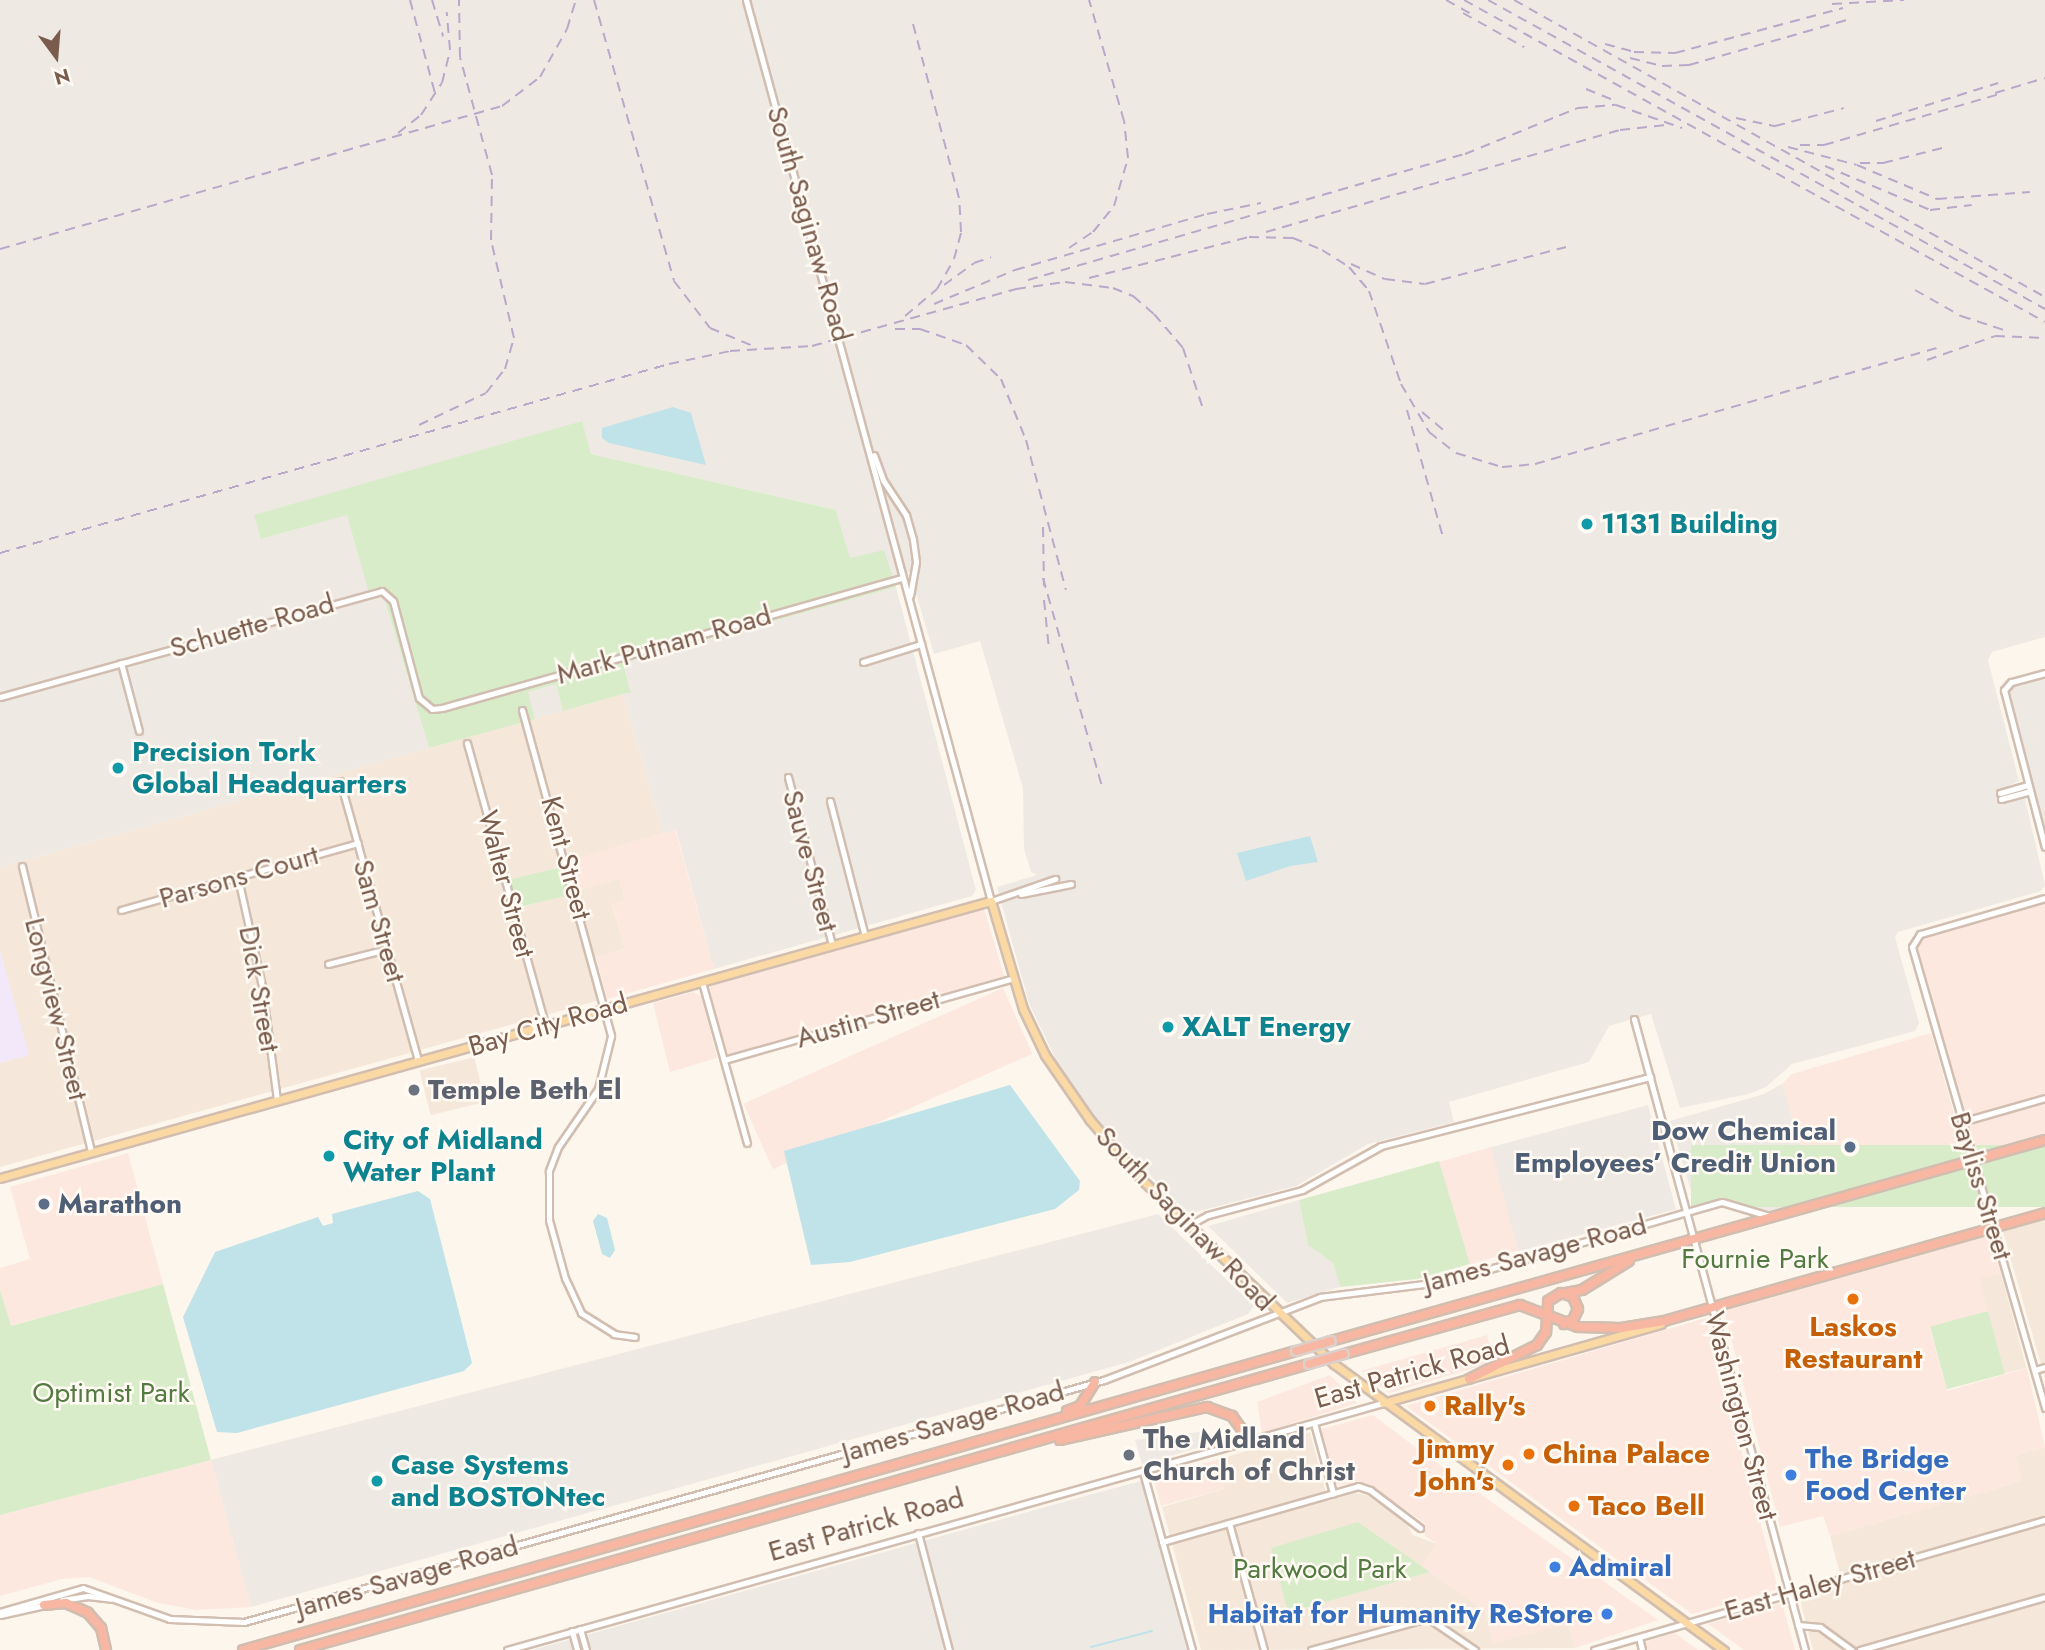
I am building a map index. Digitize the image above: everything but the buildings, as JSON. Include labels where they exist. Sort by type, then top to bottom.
[{"type":"highway","points":[[243,1650],[2045,1140]]},
{"type":"highway","name":"East Patrick Road","points":[[1686,1316],[2045,1213]]},
{"type":"highway","points":[[1469,1379],[1511,1360],[1540,1342],[1549,1317],[1550,1298],[1585,1289],[1640,1254]]},
{"type":"highway","points":[[1558,1323],[1570,1322],[1578,1312],[1576,1299],[1565,1293]]},
{"type":"highway","points":[[300,1650],[1523,1305],[1558,1323],[1610,1329],[1686,1316]]},
{"type":"highway","points":[[1507,1370],[1511,1360]]},
{"type":"highway","points":[[1035,1425],[1080,1406],[1095,1382]]},
{"type":"highway","points":[[978,1458],[1207,1407],[1232,1416],[1250,1441]]},
{"type":"highway","points":[[44,1605],[66,1603],[88,1613],[101,1628],[106,1650]]},
{"type":"main road","name":"Bay City Road","points":[[0,1178],[991,901]]},
{"type":"main road","name":"South Saginaw Road","points":[[991,901],[1013,978],[1033,1031],[1070,1094],[1111,1147],[1275,1311],[1382,1404],[1724,1650]]},
{"type":"main road","name":"East Patrick Road","points":[[1382,1404],[1686,1316]]},
{"type":"street","name":"South Saginaw Road","points":[[746,0],[871,449],[883,480],[906,515],[913,540],[916,562],[910,600]]},
{"type":"street","name":"South Saginaw Road","points":[[871,449],[872,471],[910,600],[991,901]]},
{"type":"street","name":"Mark Putnam Road","points":[[427,706],[442,708],[902,578]]},
{"type":"street","name":"Schuette Road","points":[[0,697],[382,591],[393,601],[419,698],[427,706]]},
{"type":"street","points":[[863,662],[921,644]]},
{"type":"street","points":[[121,663],[139,731]]},
{"type":"street","points":[[2045,673],[2005,687],[2045,847]]},
{"type":"street","name":"Kent Street","points":[[522,710],[606,1009],[611,1036],[607,1066],[592,1099],[558,1147],[549,1171],[547,1198],[573,1301],[595,1326],[635,1337]]},
{"type":"street","name":"Walter Street","points":[[467,743],[545,1026]]},
{"type":"street","name":"Sauve Street","points":[[788,778],[832,945]]},
{"type":"street","name":"Sam Street","points":[[340,781],[418,1061]]},
{"type":"street","points":[[2001,796],[2029,788]]},
{"type":"street","points":[[830,801],[865,936]]},
{"type":"street","name":"Parsons Court","points":[[121,910],[358,843]]},
{"type":"street","name":"Longview Street","points":[[22,866],[91,1152]]},
{"type":"street","name":"Dick Street","points":[[238,878],[262,986],[277,1100]]},
{"type":"street","name":"Bay City Road","points":[[991,901],[1015,895],[1055,879]]},
{"type":"street","points":[[1015,895],[1071,884]]},
{"type":"street","name":"Bayliss Street","points":[[2045,898],[1920,934],[1912,943],[1972,1161],[1996,1227],[2045,1408]]},
{"type":"street","points":[[328,964],[387,949]]},
{"type":"street","name":"Austin Street","points":[[724,1060],[1013,978]]},
{"type":"street","points":[[702,982],[747,1143]]},
{"type":"street","name":"Washington Street","points":[[1634,1019],[1805,1650]]},
{"type":"street","points":[[1189,1225],[1208,1215],[1302,1190],[1381,1146],[1650,1077]]},
{"type":"street","points":[[1961,1122],[2045,1098]]},
{"type":"street","name":"James Savage Road","points":[[0,1613],[73,1589],[95,1590],[187,1622],[244,1622],[1095,1382],[1275,1311],[1329,1295],[1448,1281],[1729,1202],[1776,1217]]},
{"type":"street","points":[[2035,1370],[2045,1367]]},
{"type":"street","name":"East Patrick Road","points":[[507,1650],[1382,1404]]},
{"type":"street","points":[[1314,1423],[1333,1493]]},
{"type":"street","points":[[1143,1472],[1192,1650]]},
{"type":"street","points":[[1162,1542],[1333,1493],[1364,1487],[1420,1528]]},
{"type":"street","name":"East Haley Street","points":[[1594,1650],[2045,1520]]},
{"type":"street","points":[[1229,1523],[1264,1650]]},
{"type":"street","points":[[918,1533],[949,1650]]},
{"type":"street","name":"James Savage Road","points":[[0,1613],[88,1596],[124,1602]]},
{"type":"street","points":[[1860,1650],[2045,1597]]},
{"type":"street","points":[[1311,1650],[1428,1618],[1475,1650]]},
{"type":"street","points":[[1798,1625],[1820,1627],[1852,1650]]},
{"type":"street","points":[[580,1629],[586,1650]]},
{"type":"street","points":[[572,1632],[577,1650]]},
{"type":"street","points":[[1639,1637],[1642,1650]]},
{"type":"shaded area","points":[[0,0],[2045,0],[2045,637],[1992,652],[1988,660],[2019,781],[1999,790],[2003,803],[2025,799],[2045,885],[2041,891],[1898,932],[1895,937],[1919,1023],[1915,1031],[1792,1064],[1766,1087],[1749,1094],[1680,1108],[1651,1014],[1609,1026],[1589,1062],[1449,1102],[1454,1122],[1368,1144],[1296,1186],[1188,1214],[1091,1114],[1059,1066],[1029,1003],[997,887],[1037,875],[1031,872],[1024,849],[1023,788],[980,641],[934,654],[915,590],[917,570],[891,578],[850,559],[836,510],[591,454],[581,421],[262,539],[347,514],[368,589],[381,586],[429,748],[0,867]]},
{"type":"shaded area","points":[[896,587],[976,890],[972,896],[714,969],[676,830],[663,833],[623,694],[631,691],[623,663]]},
{"type":"shaded area","points":[[2045,676],[2045,830],[2008,692],[2014,685]]},
{"type":"shaded area","points":[[556,684],[563,711],[534,719],[527,692]]},
{"type":"shaded area","points":[[623,694],[663,833],[509,883],[517,909],[619,878],[625,900],[612,905],[625,949],[589,959],[600,1000],[0,1167],[0,1063],[28,1055],[0,951],[0,867]]},
{"type":"shaded area","points":[[675,829],[714,969],[607,999],[596,957],[625,949],[612,904],[625,900],[619,879],[578,890],[569,861]]},
{"type":"shaded area","points":[[2045,903],[2045,1136],[1978,1154],[1973,1149],[1915,944],[1919,938]]},
{"type":"shaded area","points":[[984,909],[1004,976],[729,1056],[724,1052],[709,985]]},
{"type":"shaded area","points":[[0,951],[29,1055],[0,1063]]},
{"type":"shaded area","points":[[1003,988],[1032,1054],[773,1169],[744,1104]]},
{"type":"shaded area","points":[[693,992],[702,997],[717,1058],[670,1072],[653,1003]]},
{"type":"shaded area","points":[[1931,1033],[1965,1152],[1962,1159],[1817,1200],[1782,1084],[1792,1074]]},
{"type":"shaded area","points":[[474,1057],[485,1102],[431,1115],[420,1071]]},
{"type":"shaded area","points":[[1782,1084],[1817,1200],[1765,1212],[1753,1211],[1725,1196],[1695,1204],[1670,1121],[1764,1094]]},
{"type":"shaded area","points":[[1648,1105],[1676,1209],[1519,1252],[1491,1147]]},
{"type":"shaded area","points":[[1491,1147],[1520,1250],[1469,1265],[1439,1162]]},
{"type":"shaded area","points":[[128,1153],[163,1284],[10,1326],[0,1290],[0,1268],[30,1259],[10,1187]]},
{"type":"shaded area","points":[[1299,1200],[1308,1245],[1333,1263],[1340,1287],[1287,1303],[1208,1226]]},
{"type":"shaded area","points":[[1158,1214],[1254,1306],[1248,1314],[1129,1362],[251,1607],[211,1460]]},
{"type":"shaded area","points":[[2045,1219],[2045,1363],[2041,1364],[2003,1232]]},
{"type":"shaded area","points":[[1990,1234],[2001,1273],[1979,1279],[1988,1311],[1930,1328],[1947,1391],[2027,1368],[2045,1447],[2015,1456],[2022,1481],[1830,1536],[1823,1516],[1780,1527],[1724,1311]]},
{"type":"shaded area","points":[[2001,1273],[2026,1368],[2004,1374],[1979,1279]]},
{"type":"shaded area","points":[[1706,1318],[1778,1589],[1692,1614],[1406,1406]]},
{"type":"shaded area","points":[[1487,1335],[1494,1362],[1389,1393],[1361,1371]]},
{"type":"shaded area","points":[[1330,1375],[1357,1403],[1262,1433],[1257,1402]]},
{"type":"shaded area","points":[[1373,1415],[1658,1620],[1575,1648],[1567,1624],[1493,1643],[1484,1610],[1422,1567],[1437,1544],[1425,1536],[1425,1523],[1366,1483],[1334,1485],[1321,1429]]},
{"type":"shaded area","points":[[1199,1432],[1229,1439],[1142,1464],[1135,1440]]},
{"type":"shaded area","points":[[1310,1432],[1328,1501],[1355,1493],[1367,1495],[1407,1524],[1413,1535],[1437,1544],[1422,1567],[1358,1522],[1288,1613],[1430,1572],[1484,1610],[1568,1623],[1575,1648],[1201,1650],[1162,1507],[1224,1489],[1216,1460]]},
{"type":"shaded area","points":[[2045,1447],[2045,1650],[1813,1650],[1800,1600],[1843,1585],[1830,1536],[2022,1481],[2015,1456]]},
{"type":"shaded area","points":[[211,1460],[251,1607],[196,1610],[158,1603],[89,1577],[62,1579],[0,1596],[0,1515]]},
{"type":"shaded area","points":[[1216,1460],[1224,1489],[1161,1506],[1153,1477]]},
{"type":"shaded area","points":[[1141,1481],[1187,1650],[532,1650],[1085,1496]]},
{"type":"shaded area","points":[[1782,1603],[1795,1650],[1744,1650],[1708,1624]]},
{"type":"shaded area","points":[[1675,1633],[1698,1650],[1644,1650],[1642,1643]]},
{"type":"green space","points":[[582,421],[591,454],[836,510],[850,558],[884,550],[896,587],[623,663],[631,692],[563,711],[556,684],[528,692],[535,719],[429,748],[381,587],[368,590],[347,515],[261,539],[254,515]]},
{"type":"green space","points":[[565,866],[572,894],[516,908],[509,880]]},
{"type":"green space","points":[[1691,1145],[2045,1145],[2045,1207],[1691,1207]]},
{"type":"green space","points":[[1439,1161],[1470,1264],[1417,1279],[1340,1287],[1333,1263],[1308,1245],[1299,1200]]},
{"type":"green space","name":"Optimist Park","points":[[163,1284],[211,1460],[0,1515],[0,1290],[11,1326]]},
{"type":"green space","points":[[1988,1311],[2005,1374],[1947,1389],[1930,1327]]},
{"type":"green space","name":"Parkwood Park","points":[[1358,1522],[1430,1572],[1288,1613],[1271,1548]]},
{"type":"water","points":[[673,407],[691,413],[706,465],[609,443],[602,438],[602,428]]},
{"type":"water","points":[[1310,836],[1318,862],[1290,866],[1246,881],[1237,853]]},
{"type":"water","points":[[1010,1085],[1080,1181],[1079,1190],[1055,1209],[850,1262],[811,1265],[784,1151]]},
{"type":"water","points":[[418,1191],[430,1199],[472,1363],[464,1371],[237,1433],[217,1432],[183,1317],[215,1252],[318,1217],[323,1226],[333,1223],[332,1214]]},
{"type":"water","points":[[598,1214],[607,1218],[615,1250],[610,1258],[602,1254],[593,1221]]},
{"type":"waterway","points":[[1091,1647],[1152,1631]]},
{"type":"railway","points":[[410,0],[435,93]]},
{"type":"railway","points":[[432,0],[443,36]]},
{"type":"railway","points":[[419,425],[486,393],[505,369],[514,338],[491,240],[492,175],[460,57],[459,0]]},
{"type":"railway","points":[[0,249],[502,106],[540,77],[567,29],[576,0]]},
{"type":"railway","points":[[594,0],[674,281],[710,328],[753,346]]},
{"type":"railway","points":[[1069,248],[1093,232],[1114,206],[1128,158],[1124,121],[1089,0]]},
{"type":"railway","points":[[1446,0],[1471,14]]},
{"type":"railway","points":[[1464,0],[2045,322]]},
{"type":"railway","points":[[1488,0],[2045,309]]},
{"type":"railway","points":[[1514,0],[2045,297]]},
{"type":"railway","points":[[1832,4],[1904,0]]},
{"type":"railway","points":[[1605,44],[1634,52],[1675,53],[1843,8]]},
{"type":"railway","points":[[398,133],[421,115],[442,83],[450,50],[447,12]]},
{"type":"railway","points":[[1463,13],[1524,47]]},
{"type":"railway","points":[[905,316],[937,289],[954,259],[961,232],[959,198],[912,20]]},
{"type":"railway","points":[[1630,58],[1662,66],[1689,65],[1847,20]]},
{"type":"railway","points":[[1995,93],[2045,78]]},
{"type":"railway","points":[[1876,121],[1998,83]]},
{"type":"railway","points":[[1586,89],[1616,101]]},
{"type":"railway","points":[[1800,145],[1824,145],[2003,93]]},
{"type":"railway","points":[[1028,280],[1465,154],[1578,108],[1616,105],[1682,128]]},
{"type":"railway","points":[[1736,118],[1775,126],[1844,108]]},
{"type":"railway","points":[[1266,232],[1620,130],[1666,125]]},
{"type":"railway","points":[[1788,147],[1857,165],[1937,199],[2030,192]]},
{"type":"railway","points":[[1860,163],[1883,163],[1942,148]]},
{"type":"railway","points":[[1825,166],[1930,210],[1972,205]]},
{"type":"railway","points":[[934,304],[1015,270],[1207,214],[1261,203]]},
{"type":"railway","points":[[1089,278],[1249,237],[1293,238],[1322,250],[1349,267],[1369,291],[1401,384],[1429,432],[1456,453],[1502,467],[1535,464],[1937,348]]},
{"type":"railway","points":[[1351,264],[1385,279],[1425,284],[1566,247]]},
{"type":"railway","points":[[944,285],[974,263],[991,257]]},
{"type":"railway","points":[[0,553],[669,364],[730,351],[812,346],[1016,289],[1065,282],[1113,288],[1133,296],[1154,314],[1183,348],[1204,412]]},
{"type":"railway","points":[[1915,290],[1961,316],[2007,331]]},
{"type":"railway","points":[[895,329],[920,329],[966,345],[1001,379],[1026,440],[1066,590]]},
{"type":"railway","points":[[1927,360],[1995,336],[2045,338]]},
{"type":"railway","points":[[1407,410],[1444,541]]},
{"type":"railway","points":[[1422,412],[1446,432]]},
{"type":"railway","points":[[1043,527],[1044,586]]},
{"type":"railway","points":[[1043,578],[1103,790]]},
{"type":"railway","points":[[1044,600],[1049,649]]},
{"type":"place","name":"1131 Building","points":[[1587,524]]},
{"type":"place","name":"Precision Tork Global Headquarters","points":[[118,768]]},
{"type":"place","name":"XALT Energy","points":[[1168,1027]]},
{"type":"place","name":"Temple Beth El","points":[[414,1090]]},
{"type":"place","name":"Dow Chemical Employees’ Credit Union","points":[[1850,1147]]},
{"type":"place","name":"City of Midland Water Plant","points":[[329,1156]]},
{"type":"place","name":"Marathon","points":[[44,1204]]},
{"type":"place","name":"Laskos Restaurant","points":[[1853,1299]]},
{"type":"place","name":"Rally's","points":[[1430,1406]]},
{"type":"place","name":"China Palace","points":[[1529,1454]]},
{"type":"place","name":"The Midland Church of Christ","points":[[1129,1455]]},
{"type":"place","name":"Jimmy John's","points":[[1508,1465]]},
{"type":"place","name":"The Bridge Food Center","points":[[1791,1475]]},
{"type":"place","name":"Case Systems and BOSTONtec","points":[[377,1481]]},
{"type":"place","name":"Taco Bell","points":[[1574,1506]]},
{"type":"place","name":"Admiral","points":[[1555,1567]]},
{"type":"place","name":"Habitat for Humanity ReStore","points":[[1607,1614]]},
{"type":"park label","name":"Fournie Park","points":[[1755,1259]]}]
